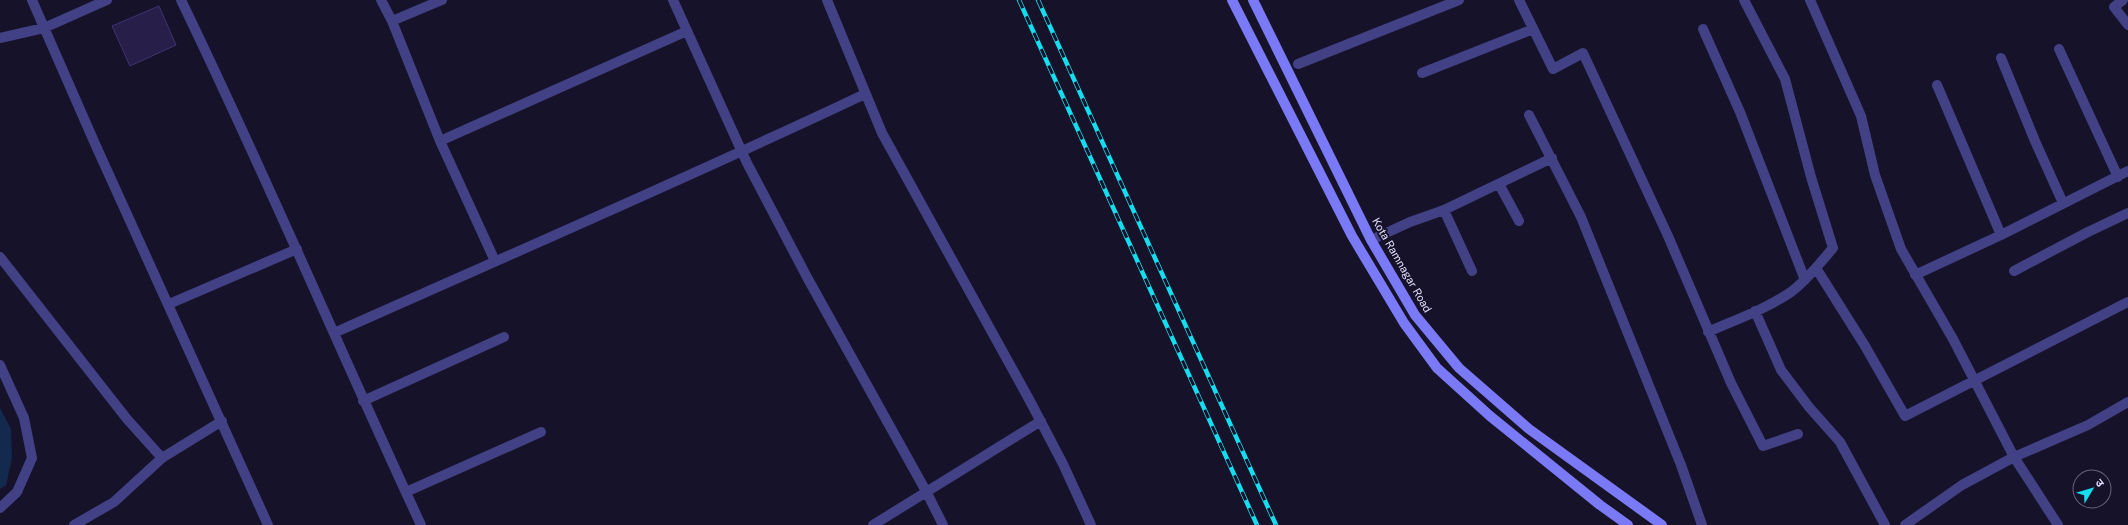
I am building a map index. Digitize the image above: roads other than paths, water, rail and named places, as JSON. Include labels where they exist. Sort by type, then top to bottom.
[{"type":"street","points":[[32,0],[96,146],[268,525]]},
{"type":"street","points":[[0,38],[44,28],[107,0]]},
{"type":"street","points":[[181,0],[224,89],[297,249],[363,401],[421,525]]},
{"type":"street","points":[[381,0],[392,21],[440,140],[495,261]]},
{"type":"street","points":[[392,21],[442,0]]},
{"type":"street","points":[[673,0],[742,152],[808,279],[927,493],[942,525]]},
{"type":"street","points":[[828,0],[882,133],[1040,421],[1091,525]]},
{"type":"street","points":[[1232,0],[1352,236],[1404,323],[1437,368],[1490,416],[1600,505],[1628,525]]},
{"type":"street","name":"Kota Ramnagar Road","points":[[1253,0],[1372,240],[1415,315],[1459,368],[1529,429],[1662,525]]},
{"type":"street","points":[[1298,64],[1459,0]]},
{"type":"street","points":[[1520,0],[1553,69],[1583,53],[1668,236],[1731,383],[1764,446],[1798,434]]},
{"type":"street","points":[[1708,332],[1755,311],[1790,292],[1805,280],[1833,248],[1811,177],[1785,79],[1744,0]]},
{"type":"street","points":[[1810,0],[1861,116],[1875,175],[1901,249],[1950,332],[2014,457],[2058,525]]},
{"type":"street","points":[[2123,0],[2114,7],[2128,25]]},
{"type":"street","points":[[1422,73],[1533,29]]},
{"type":"street","points":[[1703,29],[1740,112],[1805,280]]},
{"type":"street","points":[[440,140],[687,31]]},
{"type":"street","points":[[2060,49],[2118,177]]},
{"type":"street","points":[[2001,58],[2035,141],[2063,203]]},
{"type":"street","points":[[1937,85],[2001,235]]},
{"type":"street","points":[[334,334],[742,152],[865,94]]},
{"type":"street","points":[[1529,115],[1581,217],[1681,466],[1702,525]]},
{"type":"street","points":[[1372,240],[1410,222],[1444,210],[1552,158]]},
{"type":"street","points":[[1915,275],[2001,235],[2128,171]]},
{"type":"street","points":[[1499,184],[1519,221]]},
{"type":"street","points":[[1444,210],[1472,271]]},
{"type":"street","points":[[2014,271],[2088,232],[2128,213]]},
{"type":"street","points":[[169,304],[297,249]]},
{"type":"street","points":[[0,257],[127,419],[162,458]]},
{"type":"street","points":[[1816,268],[1865,346],[1904,416],[2128,302]]},
{"type":"street","points":[[1755,311],[1781,370],[1809,407],[1840,442],[1886,525]]},
{"type":"street","points":[[363,401],[504,337]]},
{"type":"street","points":[[0,365],[24,418],[32,458],[17,492],[0,508]]},
{"type":"street","points":[[1905,525],[1962,485],[2014,457],[2088,425],[2128,402]]},
{"type":"street","points":[[74,525],[114,502],[162,458],[222,421]]},
{"type":"street","points":[[873,525],[927,493],[1040,421]]},
{"type":"street","points":[[406,492],[541,432]]},
{"type":"water","points":[[0,408],[11,429],[12,458],[6,485],[0,489]]},
{"type":"railway","points":[[1019,0],[1257,525]]},
{"type":"railway","points":[[1038,0],[1276,525]]}]
